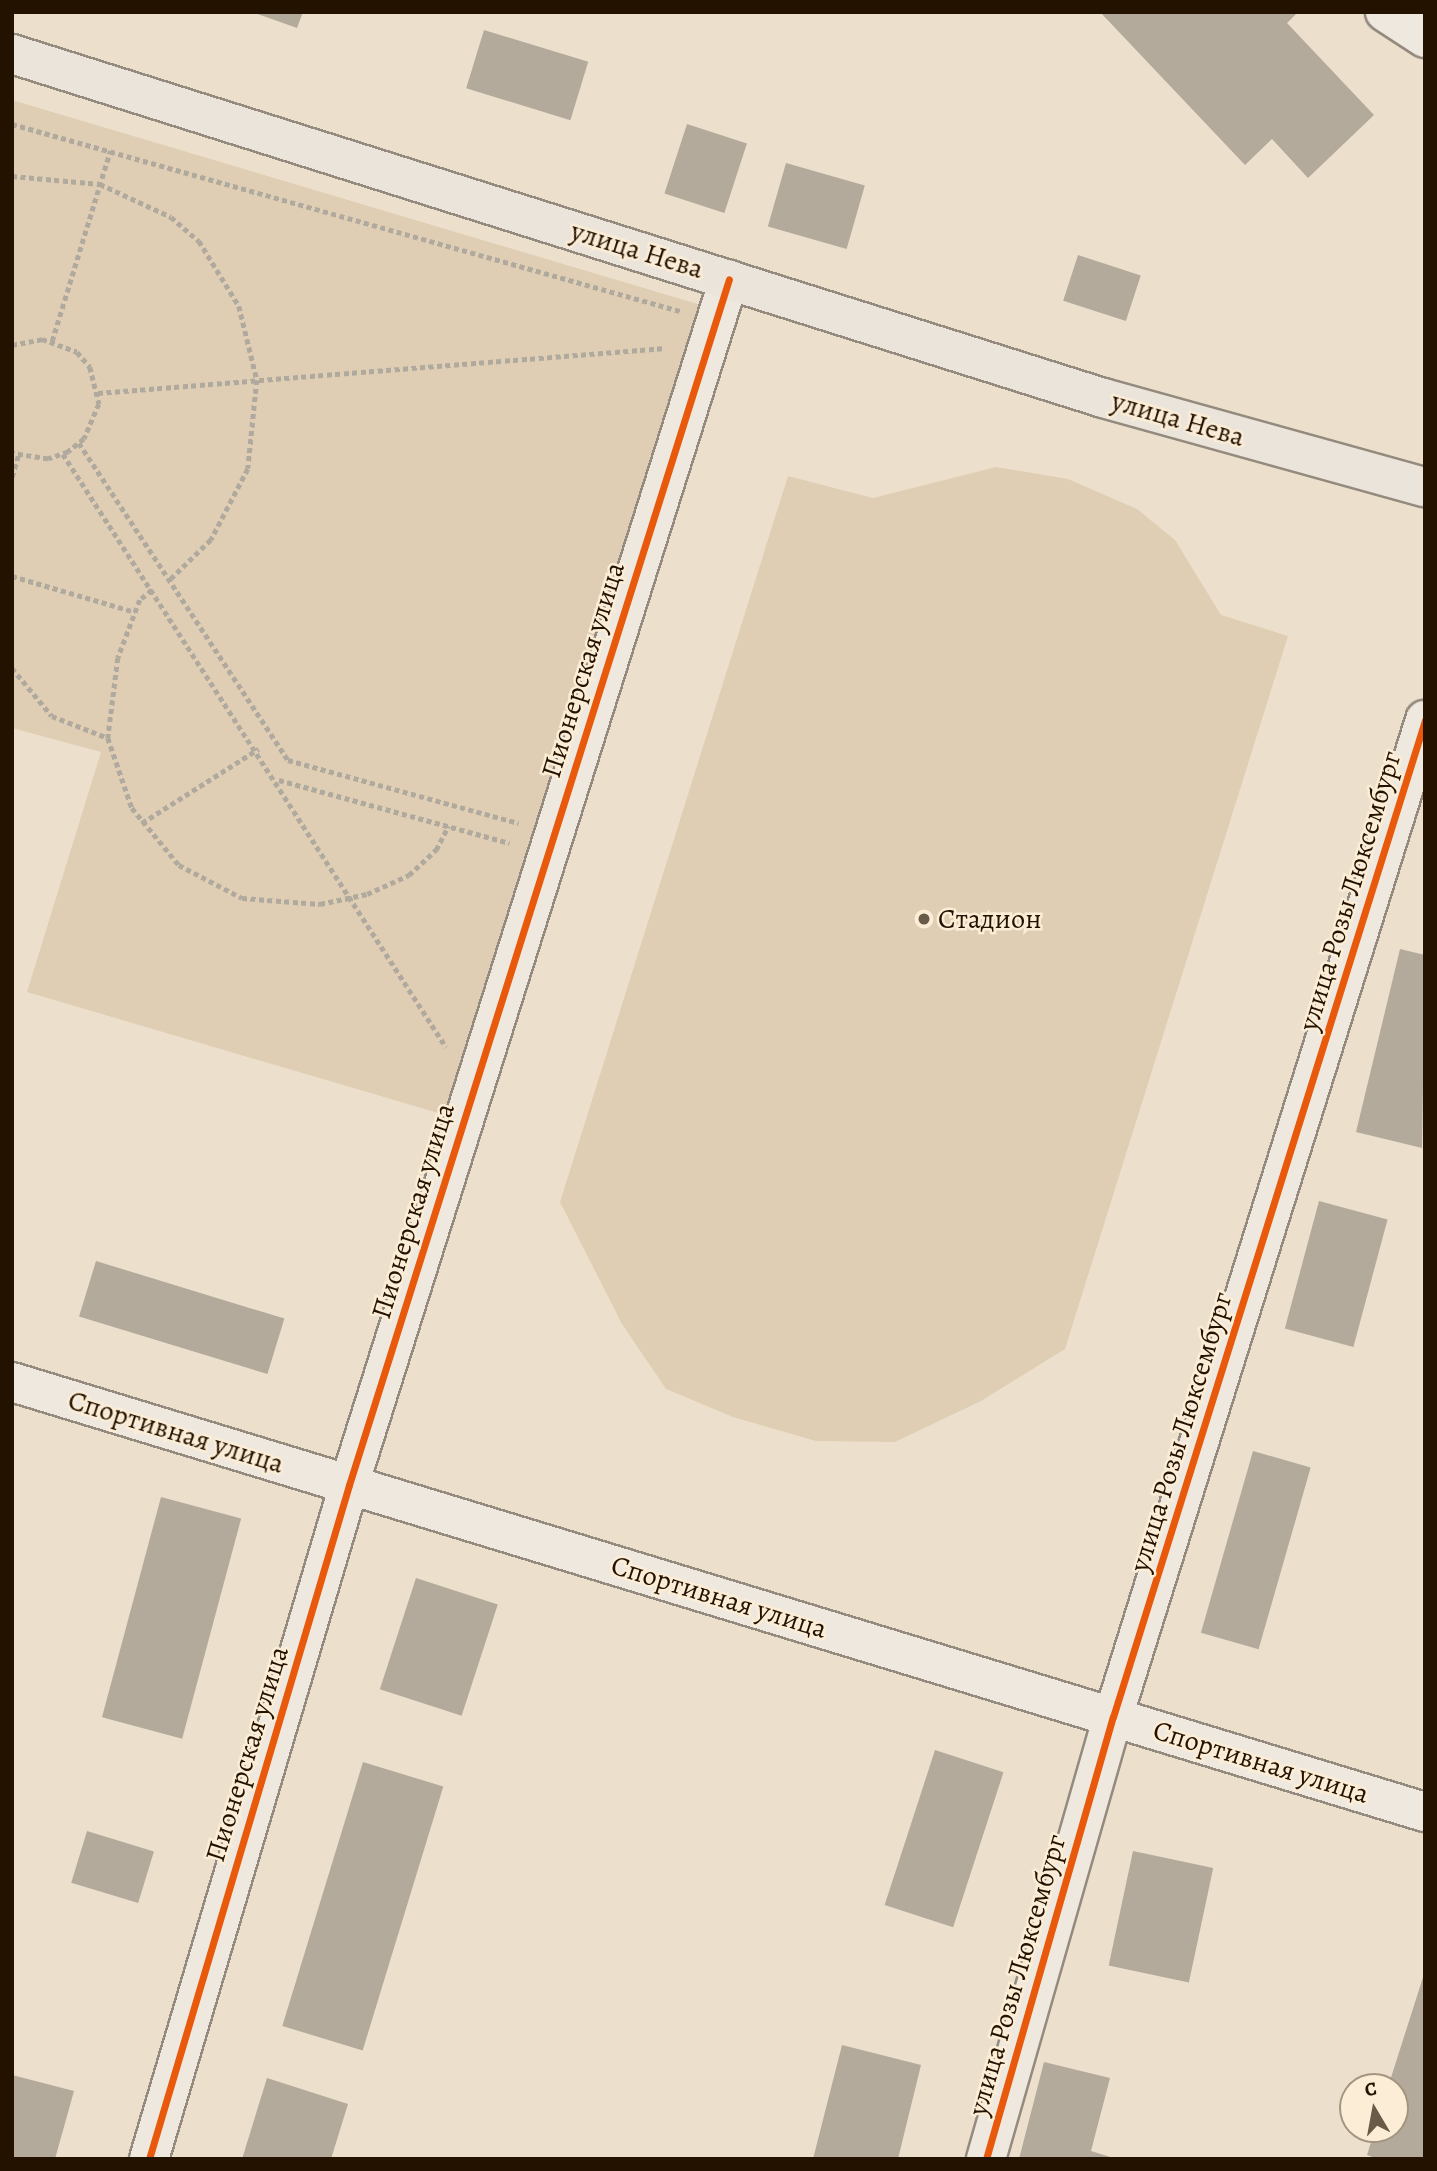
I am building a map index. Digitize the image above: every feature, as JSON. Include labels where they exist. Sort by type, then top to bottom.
[{"type":"main road","name":"улица Нева","points":[[12,54],[1103,398],[1425,487]]},
{"type":"street","points":[[1385,12],[1425,38]]},
{"type":"street","name":"Пионерская улица","points":[[149,2159],[349,1485],[729,279]]},
{"type":"street","name":"улица Розы Люксембург","points":[[986,2159],[1113,1717],[1425,720]]},
{"type":"street","name":"Спортивная улица","points":[[12,1382],[1425,1812]]},
{"type":"path","points":[[12,124],[715,321]]},
{"type":"path","points":[[52,341],[110,151]]},
{"type":"path","points":[[12,176],[100,184],[171,217],[199,241],[239,306],[257,380],[256,430],[240,492],[211,540],[169,581]]},
{"type":"path","points":[[12,477],[15,455],[63,454],[79,443],[94,423],[98,393],[77,352],[52,341],[13,344]]},
{"type":"path","points":[[98,393],[673,348]]},
{"type":"path","points":[[79,443],[288,760],[551,843]]},
{"type":"path","points":[[63,454],[279,780],[450,1053]]},
{"type":"path","points":[[12,576],[135,612]]},
{"type":"path","points":[[152,590],[135,612],[113,677],[108,738],[124,793],[142,822],[196,877],[242,898],[280,905],[353,898],[423,864],[448,826]]},
{"type":"path","points":[[12,668],[52,716],[108,738]]},
{"type":"path","points":[[142,822],[258,749]]},
{"type":"path","points":[[279,780],[448,826],[551,843]]},
{"type":"shaded area","points":[[12,100],[701,305],[445,1115],[27,992],[101,752],[12,728]]},
{"type":"shaded area","name":"Стадион","points":[[996,467],[1068,479],[1137,509],[1175,540],[1221,615],[1288,636],[1065,1349],[981,1401],[895,1442],[816,1441],[733,1417],[666,1389],[622,1324],[560,1202],[788,476],[873,498]]},
{"type":"building","points":[[252,12],[303,12],[297,28]]},
{"type":"building","points":[[1100,12],[1298,12],[1287,23],[1374,115],[1308,178],[1272,139],[1245,165]]},
{"type":"building","points":[[484,30],[588,62],[570,120],[466,88]]},
{"type":"building","points":[[687,124],[747,143],[724,213],[664,193]]},
{"type":"building","points":[[786,163],[865,186],[847,249],[768,226]]},
{"type":"building","points":[[1078,255],[1141,275],[1126,321],[1063,301]]},
{"type":"building","points":[[1400,949],[1425,955],[1422,1148],[1356,1132]]},
{"type":"building","points":[[1319,1201],[1388,1219],[1353,1347],[1285,1329]]},
{"type":"building","points":[[96,1261],[284,1319],[267,1374],[79,1316]]},
{"type":"building","points":[[1253,1451],[1311,1468],[1259,1649],[1201,1633]]},
{"type":"building","points":[[161,1497],[241,1518],[182,1739],[102,1717]]},
{"type":"building","points":[[416,1578],[498,1605],[462,1716],[380,1689]]},
{"type":"building","points":[[935,1750],[1003,1772],[953,1927],[885,1905]]},
{"type":"building","points":[[363,1762],[443,1787],[363,2050],[282,2026]]},
{"type":"building","points":[[87,1831],[154,1851],[138,1903],[71,1883]]},
{"type":"building","points":[[1133,1851],[1213,1868],[1189,1982],[1109,1965]]},
{"type":"building","points":[[1425,1971],[1425,2159],[1378,2159],[1367,2155],[1371,2143],[1409,2143],[1409,2073],[1392,2073]]},
{"type":"building","points":[[842,2045],[921,2065],[898,2159],[813,2159]]},
{"type":"building","points":[[1044,2062],[1110,2078],[1091,2151],[1117,2159],[1019,2159]]},
{"type":"building","points":[[12,2075],[74,2091],[55,2159],[12,2159]]},
{"type":"building","points":[[267,2078],[348,2104],[331,2159],[242,2159]]},
{"type":"cycle path","points":[[149,2159],[349,1485],[729,279]]},
{"type":"cycle path","points":[[986,2159],[1113,1717],[1425,720]]},
{"type":"place","name":"Стадион","points":[[924,919]]}]
